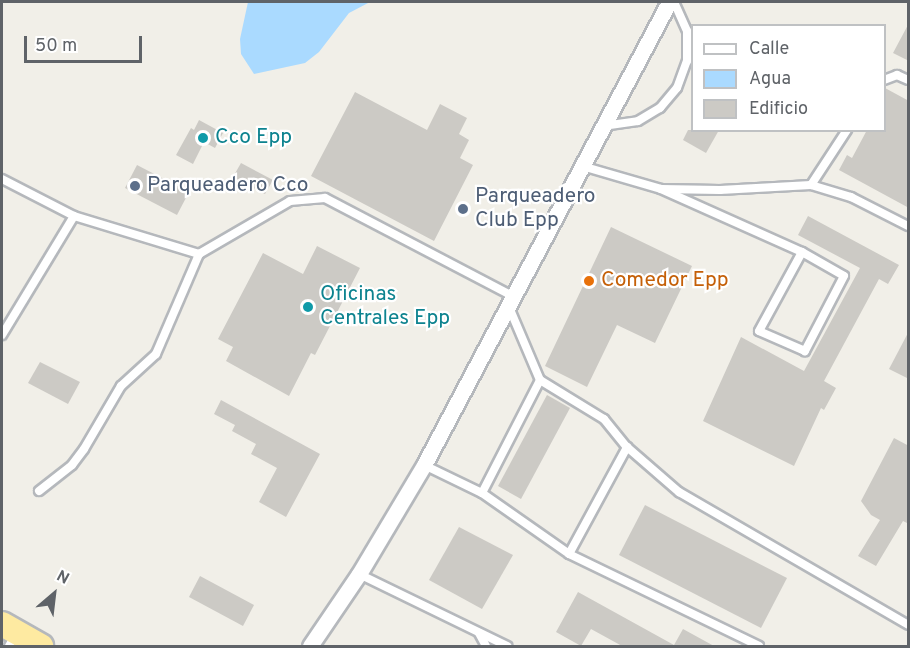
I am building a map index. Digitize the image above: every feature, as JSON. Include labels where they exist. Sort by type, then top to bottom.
[{"type":"highway","points":[[9,634],[40,646]]},
{"type":"street","points":[[310,646],[359,574],[424,465],[669,2]]},
{"type":"lane","points":[[603,126],[638,121],[660,108],[677,88],[687,61],[687,31],[674,2]]},
{"type":"lane","points":[[886,80],[897,75],[909,80]]},
{"type":"lane","points":[[811,185],[846,132]]},
{"type":"lane","points":[[582,166],[660,189],[801,252],[844,276],[805,351],[759,331],[801,252]]},
{"type":"lane","points":[[2,179],[74,216],[199,254]]},
{"type":"lane","points":[[660,189],[720,190],[811,185],[851,197],[909,226]]},
{"type":"lane","points":[[39,491],[72,465],[121,386],[156,354],[199,254],[255,219],[290,201],[325,198],[512,302],[540,380],[604,419],[627,447],[679,492],[909,625]]},
{"type":"lane","points":[[2,335],[74,216]]},
{"type":"lane","points":[[482,492],[540,380]]},
{"type":"lane","points":[[569,554],[627,447]]},
{"type":"lane","points":[[424,465],[482,492],[569,554],[759,646]]},
{"type":"lane","points":[[359,574],[507,646]]},
{"type":"lane","points":[[478,632],[486,646]]},
{"type":"water","points":[[248,2],[370,2],[349,13],[319,52],[305,63],[254,74],[241,54],[240,39]]},
{"type":"building","points":[[909,23],[909,61],[893,53]]},
{"type":"building","points":[[886,89],[909,101],[909,208],[839,170],[847,155],[852,158],[866,132],[886,132]]},
{"type":"building","points":[[355,92],[427,130],[440,104],[467,118],[459,134],[469,140],[460,158],[473,165],[434,241],[311,176]]},
{"type":"building","name":"Cco Epp","points":[[199,120],[223,133],[215,148],[204,142],[193,164],[176,155],[191,128],[194,130]]},
{"type":"building","points":[[688,130],[718,132],[706,153],[683,140]]},
{"type":"building","points":[[241,163],[273,180],[265,194],[233,177]]},
{"type":"building","points":[[137,165],[189,192],[177,215],[125,188]]},
{"type":"building","points":[[808,216],[899,265],[888,284],[879,279],[824,381],[836,388],[824,410],[821,408],[794,466],[703,421],[741,337],[804,371],[860,268],[798,235]]},
{"type":"building","points":[[611,227],[692,266],[655,343],[617,325],[587,387],[545,366]]},
{"type":"building","name":"Oficinas Centrales Epp","points":[[317,246],[360,268],[315,355],[311,353],[289,396],[226,361],[233,347],[218,339],[263,253],[303,274]]},
{"type":"building","points":[[909,331],[909,379],[889,369]]},
{"type":"building","points":[[40,362],[80,382],[68,404],[28,383]]},
{"type":"building","points":[[547,395],[570,408],[521,499],[498,486]]},
{"type":"building","points":[[221,400],[320,454],[286,517],[259,502],[277,468],[251,454],[256,444],[232,431],[235,425],[214,414]]},
{"type":"building","points":[[894,438],[909,446],[909,524],[903,521],[876,566],[858,556],[880,520],[871,515],[861,501]]},
{"type":"building","points":[[645,505],[787,578],[761,628],[619,555]]},
{"type":"building","points":[[459,527],[513,555],[482,609],[429,580]]},
{"type":"building","points":[[200,576],[254,605],[243,626],[189,597]]},
{"type":"building","points":[[578,592],[674,645],[683,629],[714,646],[622,646],[591,629],[581,646],[556,632]]},
{"type":"place","name":"Cco Epp","points":[[203,138]]},
{"type":"place","name":"Parqueadero Cco","points":[[135,186]]},
{"type":"place","name":"Parqueadero Club Epp","points":[[463,209]]},
{"type":"place","name":"Comedor Epp","points":[[589,281]]},
{"type":"place","name":"Oficinas Centrales Epp","points":[[308,307]]}]
